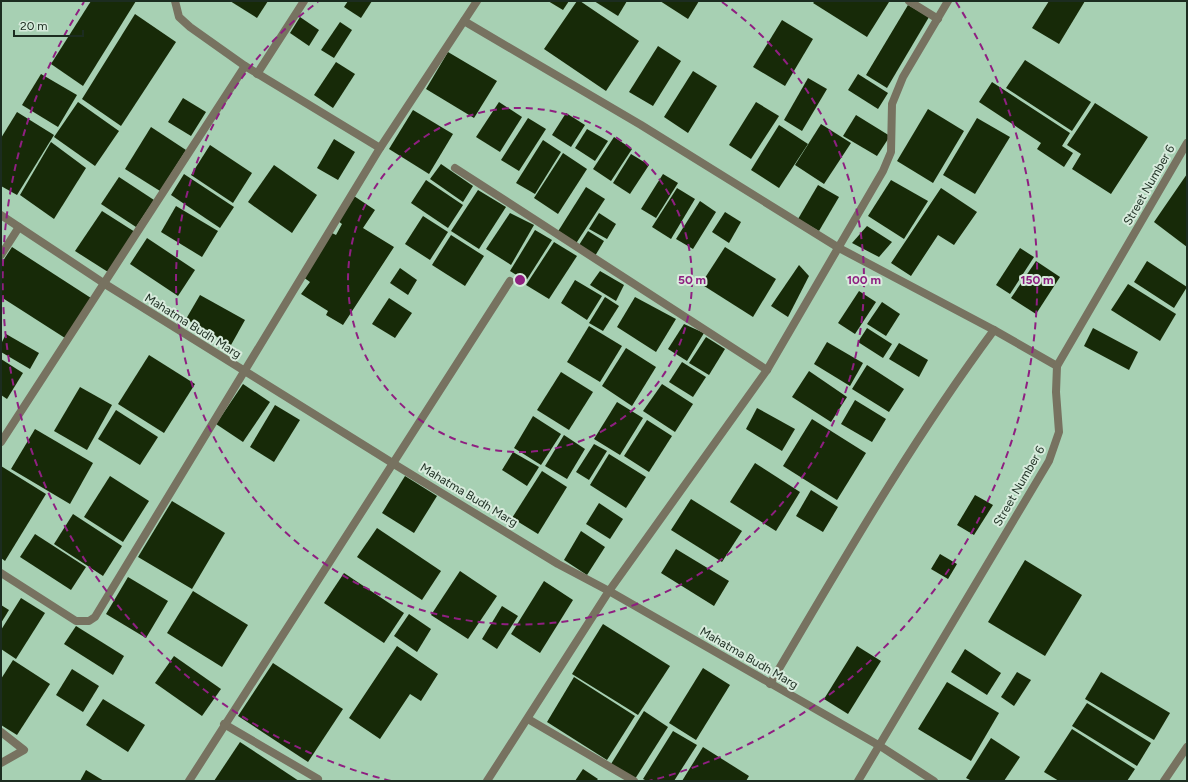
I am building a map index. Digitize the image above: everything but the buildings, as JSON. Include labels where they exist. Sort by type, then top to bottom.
[{"type":"street","points":[[175,1],[179,17],[190,27],[257,74],[380,148]]},
{"type":"street","points":[[257,74],[304,1]]},
{"type":"street","points":[[1,573],[76,620],[89,621],[95,616],[380,148],[477,1]]},
{"type":"street","points":[[909,1],[938,19]]},
{"type":"street","points":[[487,781],[609,590],[767,370],[883,171],[891,152],[892,104],[903,77],[948,1]]},
{"type":"street","points":[[464,21],[641,125],[839,248],[994,330],[1057,366]]},
{"type":"street","points":[[1,442],[105,284],[245,66]]},
{"type":"street","name":"Street Number 6","points":[[858,781],[1049,461],[1059,432],[1056,392],[1057,366],[1187,143]]},
{"type":"street","points":[[455,168],[767,370]]},
{"type":"street","name":"Mahatma Budh Marg","points":[[1,215],[105,284],[244,372],[558,564],[609,590],[880,746],[934,781]]},
{"type":"street","points":[[1,255],[19,227]]},
{"type":"street","points":[[189,781],[224,724],[394,464],[510,281]]},
{"type":"street","points":[[770,684],[870,516],[945,399],[994,330]]},
{"type":"street","points":[[528,719],[634,781]]},
{"type":"street","points":[[224,724],[318,779]]},
{"type":"street","points":[[1,732],[24,750],[1,763]]},
{"type":"street","points":[[1164,781],[1187,747]]}]
